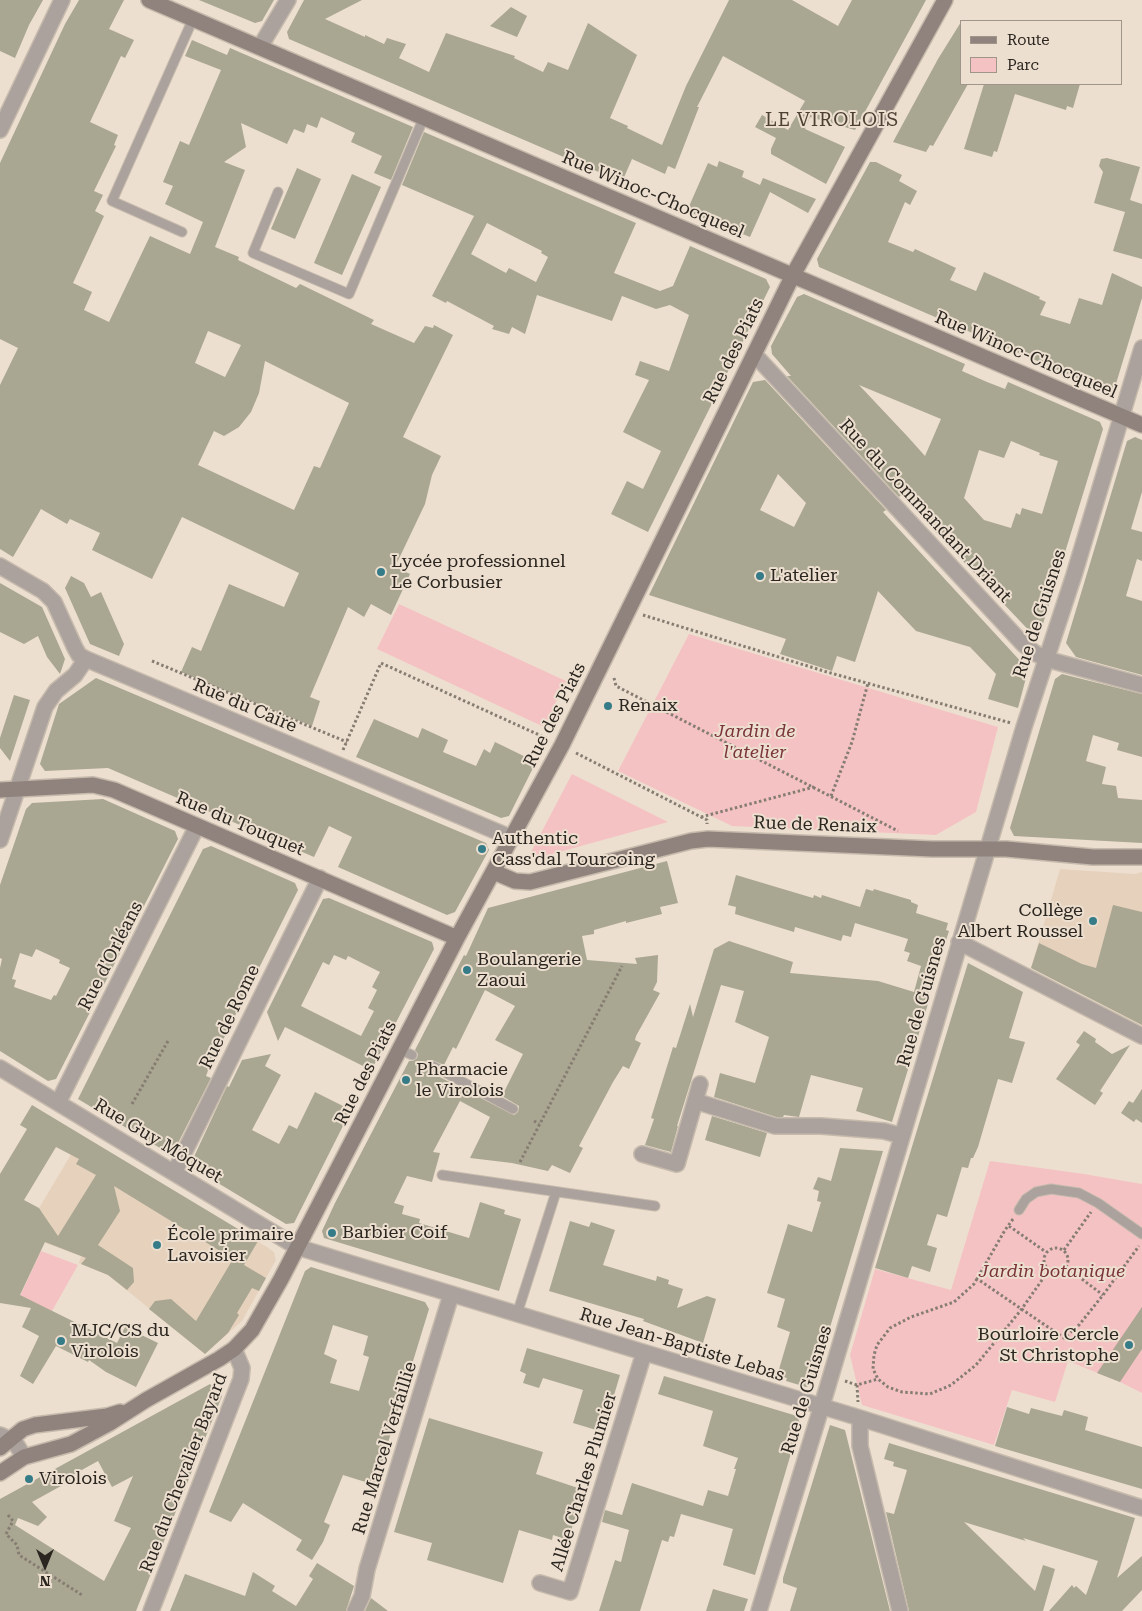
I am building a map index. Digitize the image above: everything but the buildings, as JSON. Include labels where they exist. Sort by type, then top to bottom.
[{"type":"street","points":[[0,130],[62,0]]},
{"type":"street","name":"Rue Winoc-Chocqueel","points":[[150,0],[1142,426]]},
{"type":"street","points":[[260,47],[288,0]]},
{"type":"street","name":"Rue des Piats","points":[[3,1440],[35,1424],[107,1416],[123,1411],[195,1374],[234,1349],[246,1338],[259,1319],[406,1052],[457,938],[562,745],[793,275],[945,0]]},
{"type":"street","name":"Rue de Guisnes","points":[[760,1611],[986,850],[1074,575],[1142,348]]},
{"type":"street","name":"Rue du Commandant Driant","points":[[754,354],[1023,644],[1046,659],[1142,685]]},
{"type":"street","name":"Rue du Caire","points":[[0,566],[43,591],[54,602],[75,648],[79,655],[86,659],[512,838]]},
{"type":"street","points":[[0,840],[45,707],[56,691],[75,675],[86,659]]},
{"type":"street","name":"Rue du Touquet","points":[[0,790],[82,785],[102,786],[457,938]]},
{"type":"street","name":"Rue d'Orléans","points":[[58,1103],[197,826]]},
{"type":"street","name":"Rue de Renaix","points":[[494,872],[515,881],[530,882],[691,841],[708,840],[986,850],[1006,849],[1093,857],[1142,858]]},
{"type":"street","name":"Rue de Rome","points":[[174,1172],[320,878]]},
{"type":"street","points":[[959,942],[1142,1036]]},
{"type":"street","name":"Rue Guy Môquet","points":[[0,1068],[297,1247]]},
{"type":"street","points":[[642,1154],[677,1164],[700,1084]]},
{"type":"street","points":[[695,1101],[775,1126],[821,1126],[884,1131],[902,1136]]},
{"type":"street","name":"Rue Jean-Baptiste Lebas","points":[[297,1247],[860,1418],[1142,1508]]},
{"type":"street","name":"Rue Marcel Verfaillie","points":[[356,1611],[451,1295]]},
{"type":"street","name":"Rue du Chevalier Bayard","points":[[151,1611],[241,1379],[242,1368],[234,1349]]},
{"type":"street","name":"Allée Charles Plumier","points":[[540,1583],[570,1592],[644,1353]]},
{"type":"street","name":"Rue des Piats","points":[[0,1472],[24,1458],[86,1437],[146,1400]]},
{"type":"street","points":[[860,1418],[860,1446],[900,1611]]},
{"type":"street","points":[[3,1440],[16,1444],[24,1458]]},
{"type":"lane","points":[[182,232],[112,201],[193,19]]},
{"type":"lane","points":[[278,192],[253,253],[348,294],[424,117]]},
{"type":"lane","points":[[433,1066],[513,1109]]},
{"type":"lane","points":[[442,1175],[655,1206]]},
{"type":"lane","points":[[1019,1210],[1026,1199],[1036,1192],[1051,1190],[1079,1193],[1098,1203],[1142,1234]]},
{"type":"lane","points":[[517,1314],[556,1192]]},
{"type":"path","points":[[628,610],[868,684],[1024,727]]},
{"type":"path","points":[[608,652],[616,686],[906,836]]},
{"type":"path","points":[[152,661],[347,742]]},
{"type":"path","points":[[337,764],[381,663],[562,745],[707,820],[708,840]]},
{"type":"path","points":[[831,796],[852,742],[868,684]]},
{"type":"path","points":[[700,817],[814,787]]},
{"type":"path","points":[[520,1162],[622,966]]},
{"type":"path","points":[[132,1104],[168,1041]]},
{"type":"path","points":[[534,1121],[539,1124]]},
{"type":"path","points":[[1064,1250],[1098,1203]]},
{"type":"path","points":[[1019,1210],[1010,1226],[1005,1230],[974,1284],[954,1302],[911,1317],[890,1328],[876,1345],[873,1368],[878,1379],[888,1387],[902,1392],[930,1394],[951,1385],[976,1365],[1021,1310],[1049,1270]]},
{"type":"path","points":[[1010,1226],[1046,1252]]},
{"type":"path","points":[[976,1278],[1064,1338],[1078,1325],[1103,1295],[1142,1241]]},
{"type":"path","points":[[1056,1248],[1064,1250],[1068,1257],[1066,1267],[1054,1273],[1049,1270],[1044,1262],[1046,1252],[1056,1248]]},
{"type":"path","points":[[1066,1267],[1103,1295]]},
{"type":"path","points":[[831,1376],[857,1386],[878,1379]]},
{"type":"path","points":[[8,1515],[14,1521],[6,1534],[17,1545],[19,1555],[82,1596]]},
{"type":"shaded area","name":"Collège Albert Roussel","points":[[1060,869],[1135,874],[1142,872],[1142,1026],[1031,968]]},
{"type":"shaded area","name":"École primaire Lavoisier","points":[[82,1136],[274,1252],[276,1260],[242,1321],[205,1354],[108,1275],[79,1263],[81,1256],[45,1243],[52,1227],[39,1208]]},
{"type":"green space","points":[[399,604],[566,681],[544,727],[377,649]]},
{"type":"green space","name":"Jardin de l'atelier","points":[[689,634],[998,727],[976,812],[936,835],[732,826],[618,771]]},
{"type":"green space","points":[[572,774],[668,822],[534,859],[530,854]]},
{"type":"green space","name":"Jardin botanique","points":[[990,1161],[1142,1184],[1142,1393],[1068,1361],[1055,1402],[1012,1390],[994,1445],[862,1405],[850,1355],[875,1269],[951,1290]]},
{"type":"green space","points":[[41,1251],[78,1265],[52,1311],[20,1296]]},
{"type":"place","name":"Lycée professionnel Le Corbusier","points":[[381,572]]},
{"type":"place","name":"L'atelier","points":[[760,576]]},
{"type":"place","name":"Renaix","points":[[608,706]]},
{"type":"place","name":"Authentic Cass'dal Tourcoing","points":[[482,849]]},
{"type":"place","name":"Collège Albert Roussel","points":[[1093,921]]},
{"type":"place","name":"Boulangerie Zaoui","points":[[467,970]]},
{"type":"place","name":"Pharmacie le Virolois","points":[[406,1080]]},
{"type":"place","name":"Barbier Coif","points":[[332,1233]]},
{"type":"place","name":"École primaire Lavoisier","points":[[157,1245]]},
{"type":"place","name":"MJC/CS du Virolois","points":[[61,1341]]},
{"type":"place","name":"Bourloire Cercle St Christophe","points":[[1129,1345]]},
{"type":"place","name":"Virolois","points":[[29,1479]]},
{"type":"district","name":"LE VIROLOIS","points":[[832,120]]}]
